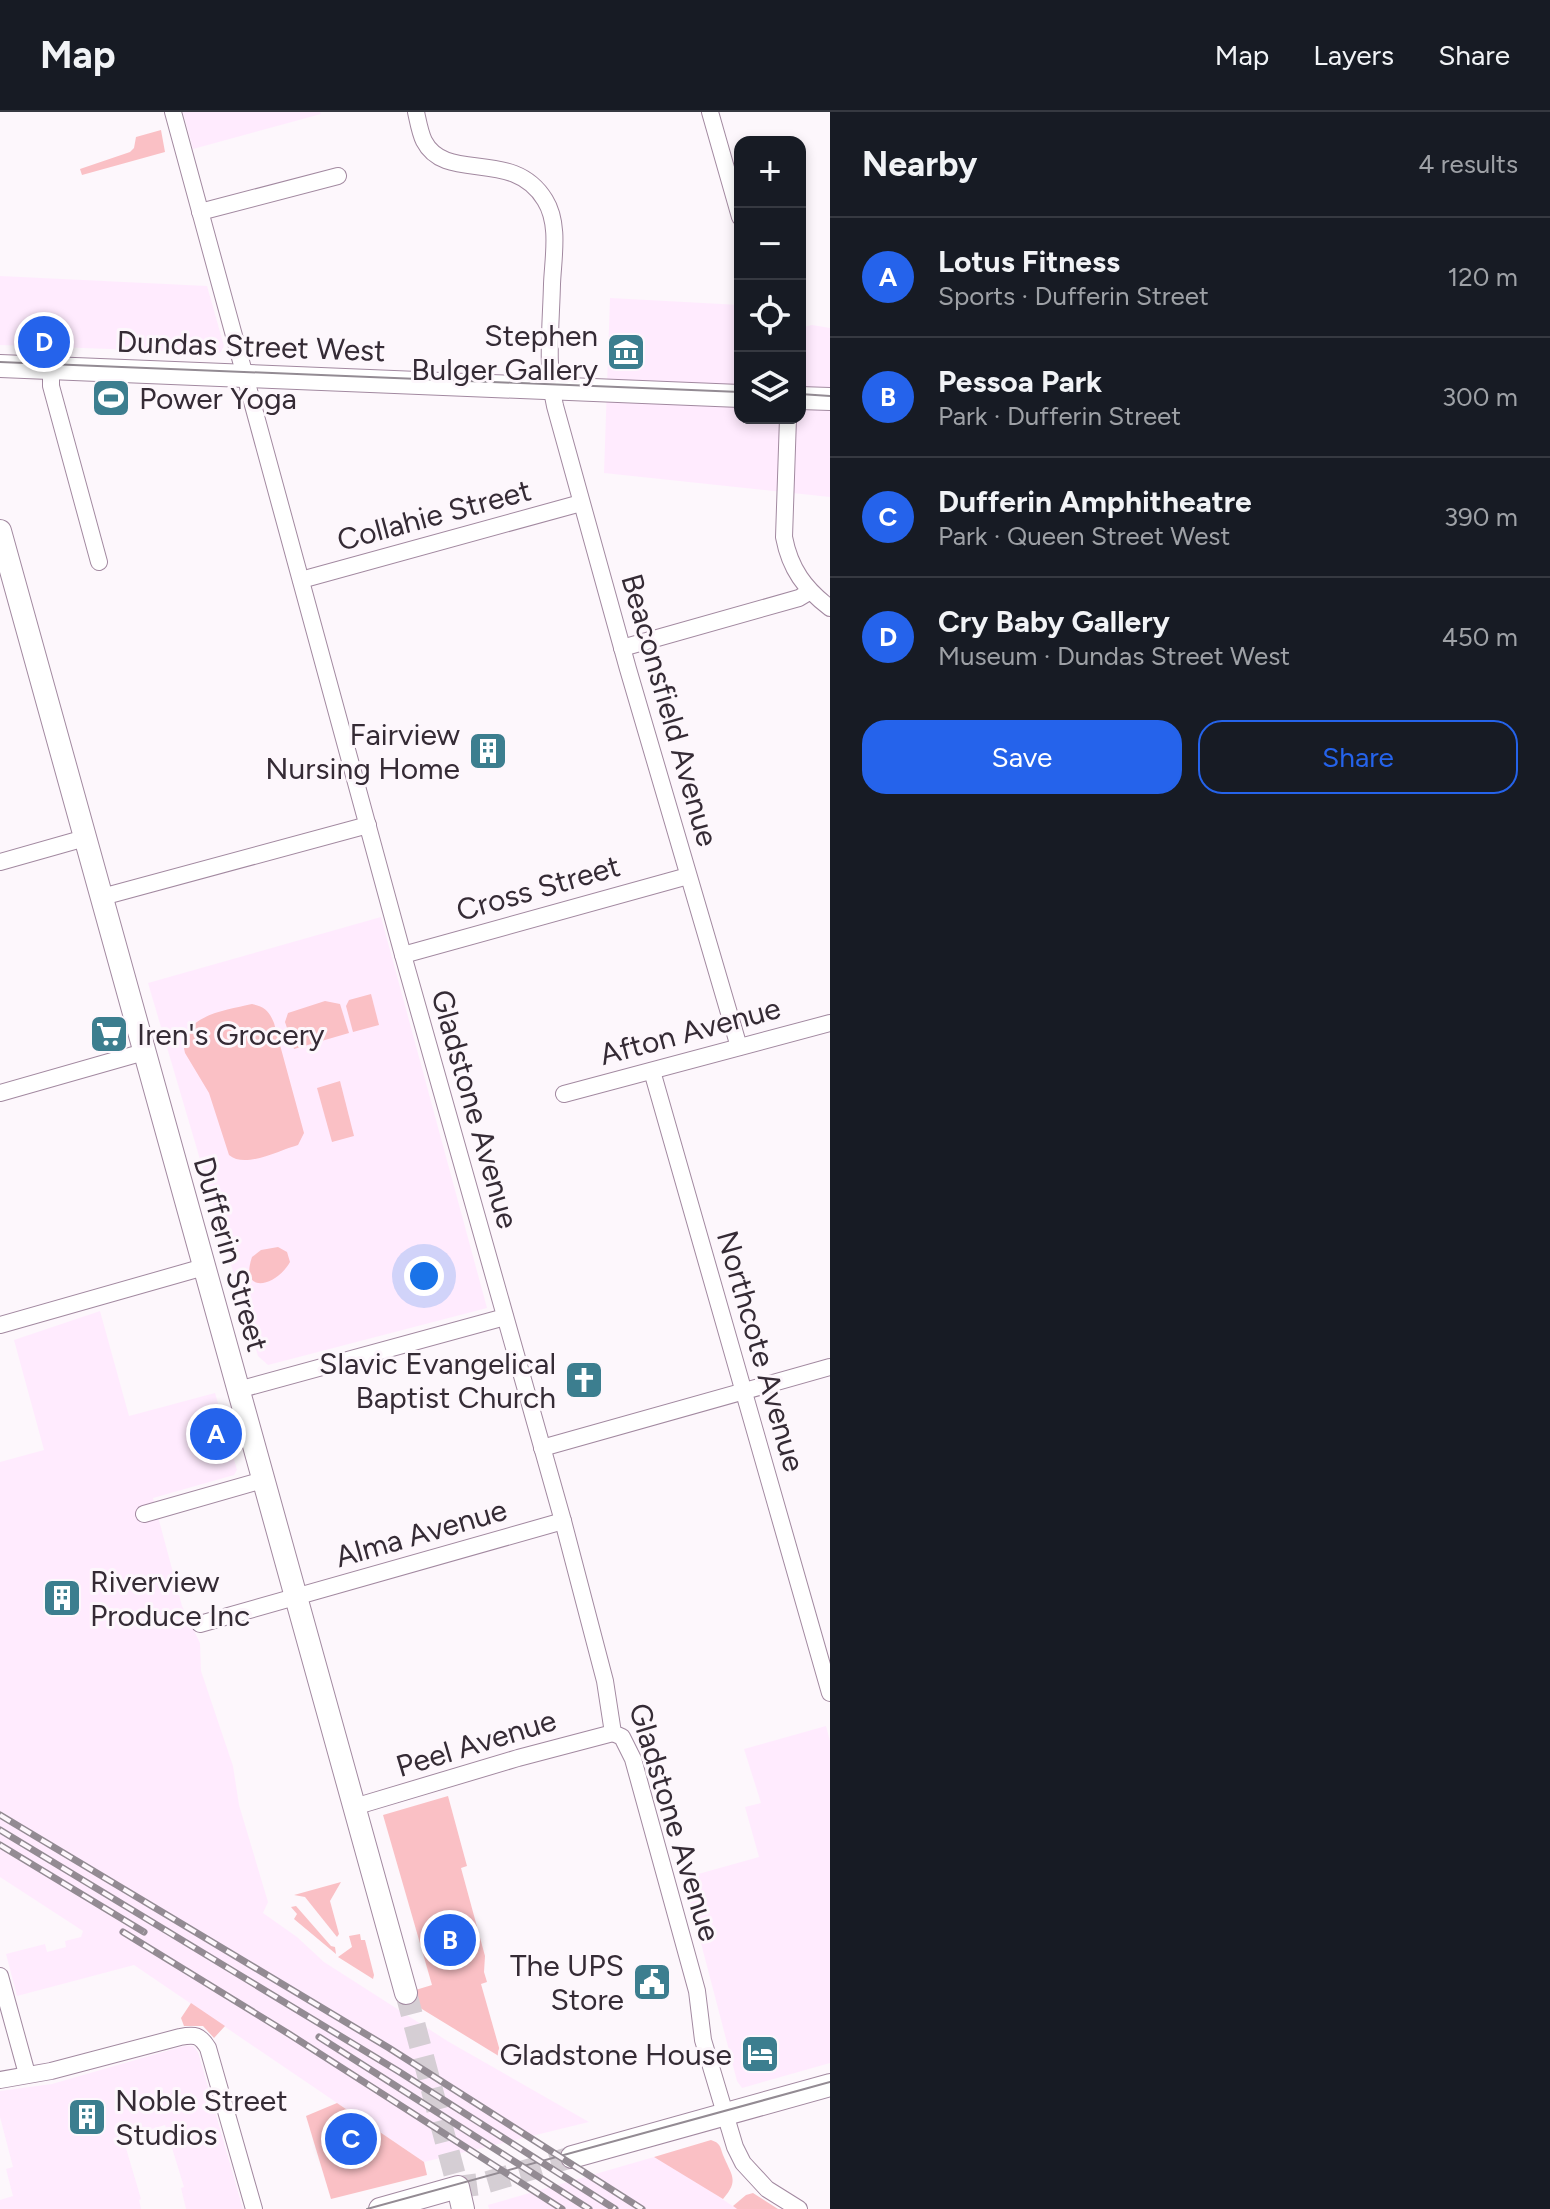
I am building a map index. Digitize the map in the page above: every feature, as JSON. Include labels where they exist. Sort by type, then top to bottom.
[{"type":"main road","name":"Dundas Street West","points":[[0,366],[734,396]]},
{"type":"main road","points":[[806,398],[830,399]]},
{"type":"main road","name":"Dufferin Street","points":[[0,531],[406,1993]]},
{"type":"main road","points":[[572,2157],[830,2085]]},
{"type":"main road","points":[[380,2209],[460,2198]]},
{"type":"street","name":"Gladstone Avenue","points":[[173,112],[403,955],[563,1521],[605,1681],[613,1733],[622,1737],[633,1759],[697,1991],[703,2040],[725,2116],[743,2163],[767,2189],[799,2209]]},
{"type":"street","name":"Beaconsfield Avenue","points":[[416,112],[424,141],[440,158],[458,164],[496,167],[517,174],[538,190],[550,209],[554,235],[551,388],[622,648],[739,1047]]},
{"type":"street","points":[[710,112],[737,208]]},
{"type":"street","points":[[200,212],[338,176]]},
{"type":"street","points":[[51,368],[51,386],[99,562]]},
{"type":"street","points":[[788,424],[784,537],[794,570],[809,592],[830,608]]},
{"type":"street","name":"Collahie Street","points":[[301,580],[581,503]]},
{"type":"street","points":[[622,648],[799,598],[809,592]]},
{"type":"street","points":[[102,897],[368,825]]},
{"type":"street","points":[[0,862],[85,838]]},
{"type":"street","name":"Cross Street","points":[[403,955],[688,876]]},
{"type":"street","name":"Afton Avenue","points":[[564,1094],[830,1023]]},
{"type":"street","points":[[0,1093],[144,1052]]},
{"type":"street","name":"Northcote Avenue","points":[[652,1071],[830,1693]]},
{"type":"street","points":[[0,1325],[204,1267]]},
{"type":"street","points":[[238,1390],[505,1317]]},
{"type":"street","points":[[542,1448],[830,1367]]},
{"type":"street","points":[[144,1514],[263,1480]]},
{"type":"street","name":"Alma Avenue","points":[[200,1624],[563,1521]]},
{"type":"street","name":"Peel Avenue","points":[[354,1807],[613,1733]]},
{"type":"street","points":[[0,1976],[27,2074]]},
{"type":"street","points":[[0,2080],[51,2071],[194,2034],[202,2038],[208,2048],[254,2209]]},
{"type":"shaded area","points":[[183,112],[320,112],[321,114],[193,149]]},
{"type":"shaded area","points":[[161,130],[165,152],[82,175],[80,169],[130,152],[136,137]]},
{"type":"shaded area","points":[[0,276],[207,286],[224,346],[220,353],[0,345]]},
{"type":"shaded area","points":[[610,298],[734,305],[734,424],[806,424],[806,326],[830,328],[830,497],[604,473]]},
{"type":"shaded area","points":[[381,917],[487,1308],[268,1365],[258,1356],[148,983]]},
{"type":"shaded area","points":[[371,994],[379,1025],[353,1032],[346,1006],[349,1000]]},
{"type":"shaded area","points":[[325,1001],[340,1004],[349,1033],[294,1049],[285,1022],[288,1013]]},
{"type":"shaded area","points":[[252,1004],[266,1010],[274,1023],[304,1133],[298,1145],[244,1160],[229,1155],[209,1093],[185,1053],[182,1039],[203,1018]]},
{"type":"shaded area","points":[[340,1081],[354,1136],[332,1142],[317,1088]]},
{"type":"shaded area","points":[[278,1247],[287,1252],[290,1262],[276,1277],[255,1282],[250,1277],[249,1269],[252,1257],[261,1250]]},
{"type":"shaded area","points":[[100,1311],[129,1416],[215,1393],[237,1470],[234,1475],[153,1498],[182,1606],[200,1643],[201,1671],[233,1766],[239,1805],[268,1902],[263,1913],[297,1937],[324,1962],[449,2042],[589,2122],[424,2162],[134,1965],[17,1996],[6,1954],[45,1944],[47,1952],[66,1947],[65,1941],[81,1937],[83,1931],[0,1877],[0,1462],[44,1450],[14,1340]]},
{"type":"shaded area","points":[[826,1726],[830,1741],[830,2063],[742,2088],[737,2081],[684,1878],[759,1857],[745,1807],[761,1803],[744,1749]]},
{"type":"shaded area","points":[[448,1796],[467,1866],[461,1868],[485,1956],[487,1982],[481,1984],[502,2058],[399,1995],[432,1985],[383,1815]]},
{"type":"shaded area","points":[[341,1882],[330,1901],[339,1934],[337,1937],[305,1897],[294,1895]]},
{"type":"shaded area","points":[[296,1906],[335,1947],[336,1954],[294,1919],[297,1914],[291,1907]]},
{"type":"shaded area","points":[[360,1934],[361,1940],[365,1940],[373,1979],[338,1957],[352,1947],[349,1936]]},
{"type":"shaded area","points":[[191,2003],[225,2026],[214,2038],[203,2026],[184,2026],[181,2018]]},
{"type":"shaded area","points":[[193,2046],[198,2052],[243,2209],[186,2209],[181,2188],[184,2187],[165,2125],[123,2138],[141,2199],[141,2209],[0,2209],[0,2200],[13,2196],[6,2169],[13,2167],[0,2117],[0,2091],[52,2084]]},
{"type":"shaded area","points":[[337,2103],[424,2162],[427,2175],[331,2199],[306,2116]]},
{"type":"shaded area","points":[[711,2140],[719,2145],[732,2177],[731,2187],[723,2199],[654,2157]]},
{"type":"shaded area","points":[[654,2157],[737,2209],[489,2209],[488,2205]]},
{"type":"shaded area","points":[[753,2193],[778,2209],[737,2209],[733,2206]]},
{"type":"tunnel","points":[[406,1993],[458,2187],[481,2184],[572,2157]]},
{"type":"tram line","points":[[0,362],[734,392]]},
{"type":"tram line","points":[[806,394],[830,396]]},
{"type":"tram line","points":[[367,2209],[830,2082]]},
{"type":"railway","points":[[0,1815],[389,2048],[642,2209]]},
{"type":"railway","points":[[0,1830],[398,2071],[615,2209]]},
{"type":"railway","points":[[0,1845],[144,1932]]},
{"type":"railway","points":[[123,1932],[562,2209]]},
{"type":"railway","points":[[319,2037],[589,2209]]},
{"type":"place","name":"Cry Baby Gallery","points":[[44,342]]},
{"type":"place","name":"Stephen Bulger Gallery","points":[[626,352]]},
{"type":"place","name":"Power Yoga","points":[[111,398]]},
{"type":"place","name":"Fairview Nursing Home","points":[[488,751]]},
{"type":"place","name":"Iren's Grocery","points":[[109,1034]]},
{"type":"place","name":"Slavic Evangelical Baptist Church","points":[[584,1380]]},
{"type":"place","name":"Lotus Fitness","points":[[216,1434]]},
{"type":"place","name":"Riverview Produce Inc","points":[[62,1598]]},
{"type":"place","name":"Pessoa Park","points":[[450,1940]]},
{"type":"place","name":"The UPS Store","points":[[652,1982]]},
{"type":"place","name":"Gladstone House","points":[[760,2054]]},
{"type":"place","name":"Noble Street Studios","points":[[87,2117]]},
{"type":"place","name":"Dufferin Amphitheatre","points":[[351,2139]]}]
